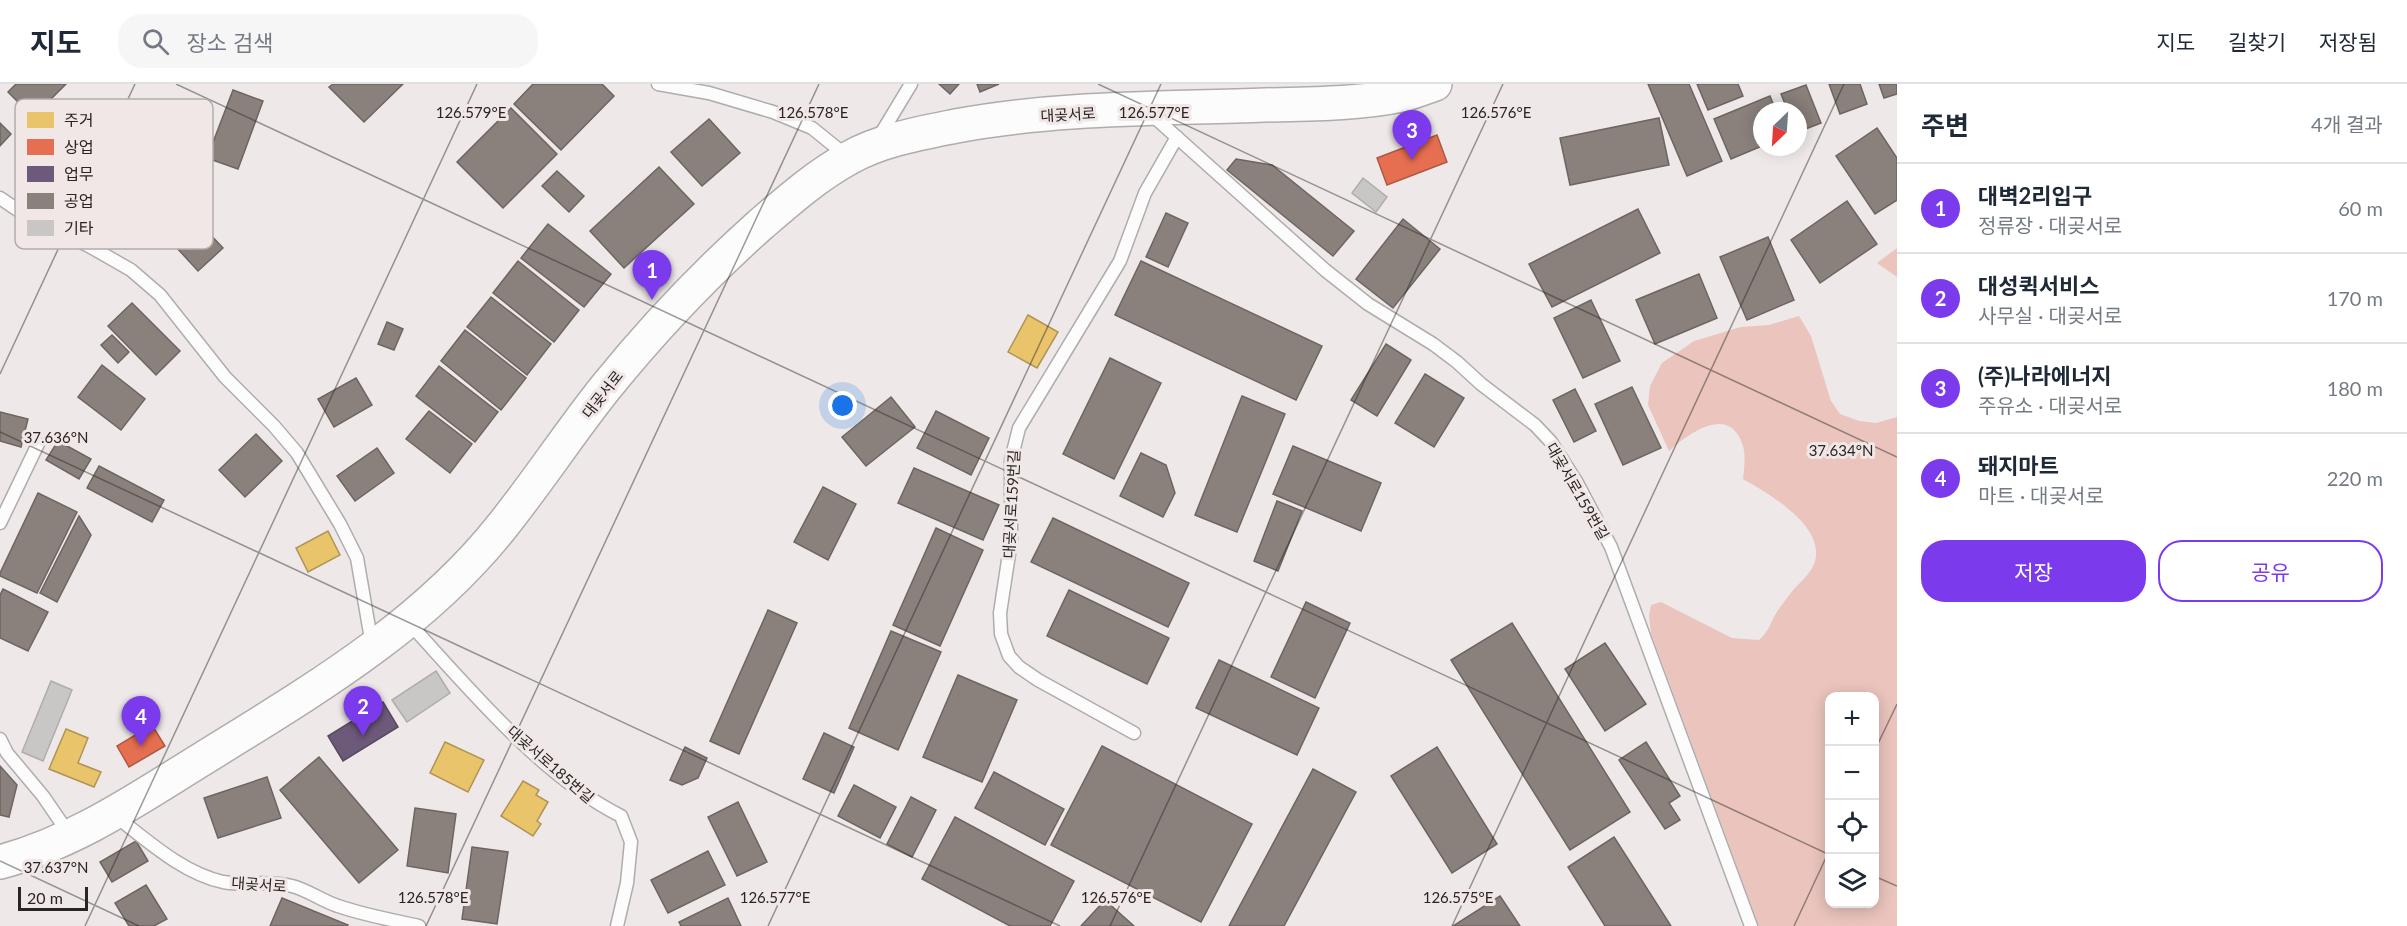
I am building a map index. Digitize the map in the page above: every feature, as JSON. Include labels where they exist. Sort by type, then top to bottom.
[{"type":"street","name":"대곶서로","points":[[0,862],[17,858],[70,836],[113,814],[255,726],[373,649],[408,622],[462,572],[501,528],[604,390],[652,333],[719,262],[800,191],[862,152],[929,131],[987,120],[1053,114],[1330,103],[1402,95],[1435,84]]},
{"type":"lane","points":[[658,84],[709,93],[773,112],[862,152],[911,84]]},
{"type":"lane","name":"대곶서로159번길","points":[[1147,110],[1325,270],[1368,304],[1433,344],[1457,362],[1481,384],[1535,425],[1551,442],[1576,481],[1611,547],[1751,926]]},
{"type":"lane","name":"대곶서로159번길","points":[[1134,733],[1038,680],[1019,667],[1009,656],[1001,634],[1000,613],[1011,542],[1011,460],[1019,428],[1120,261],[1145,194],[1177,137]]},
{"type":"lane","points":[[0,198],[15,208]]},
{"type":"lane","points":[[94,249],[131,270],[160,295],[225,377],[274,426],[297,453],[340,524],[357,558],[373,649]]},
{"type":"lane","points":[[0,523],[38,444]]},
{"type":"lane","name":"대곶서로185번길","points":[[408,622],[499,719],[560,776],[598,805],[621,816],[632,842],[627,883],[616,926]]},
{"type":"lane","points":[[0,739],[7,753],[43,796],[70,836]]},
{"type":"lane","name":"대곶서로","points":[[113,814],[166,855],[222,882],[291,885],[338,906],[419,926]]},
{"type":"shaded area","points":[[1897,248],[1897,277],[1877,263]]},
{"type":"shaded area","points":[[1799,316],[1811,336],[1831,401],[1840,414],[1859,421],[1876,423],[1897,417],[1897,926],[1759,926],[1651,633],[1649,616],[1651,605],[1661,602],[1732,638],[1759,640],[1815,561],[1816,548],[1803,523],[1779,502],[1743,479],[1744,450],[1737,433],[1729,426],[1719,424],[1709,426],[1698,430],[1669,451],[1648,405],[1650,386],[1662,363],[1694,341],[1741,327],[1769,325]]},
{"type":"building: 주거","points":[[1028,315],[1058,332],[1037,368],[1008,352]]},
{"type":"building: 주거","points":[[328,531],[340,555],[308,572],[296,548]]},
{"type":"building: 주거","points":[[66,729],[88,738],[78,763],[101,772],[94,787],[49,769]]},
{"type":"building: 주거","points":[[445,742],[484,760],[468,792],[430,773]]},
{"type":"building: 주거","points":[[523,781],[539,790],[536,795],[548,802],[537,821],[541,824],[533,836],[501,816]]},
{"type":"building: 상업","points":[[1437,135],[1447,162],[1387,185],[1377,158]]},
{"type":"building: 상업","points":[[152,725],[165,746],[129,767],[117,746]]},
{"type":"building: 업무","points":[[383,702],[398,727],[343,761],[328,736]]},
{"type":"building: 공업","points":[[16,84],[66,84],[51,99],[15,99],[8,92]]},
{"type":"building: 공업","points":[[333,84],[403,84],[364,122],[329,87]]},
{"type":"building: 공업","points":[[533,84],[602,84],[614,96],[561,150],[514,104]]},
{"type":"building: 공업","points":[[939,84],[959,84],[950,94]]},
{"type":"building: 공업","points":[[977,84],[999,84],[980,92]]},
{"type":"building: 공업","points":[[1648,84],[1689,84],[1722,161],[1687,176]]},
{"type":"building: 공업","points":[[1697,84],[1738,84],[1743,96],[1708,110]]},
{"type":"building: 공업","points":[[1829,84],[1860,84],[1867,104],[1840,114]]},
{"type":"building: 공업","points":[[1879,84],[1897,84],[1897,94],[1884,98]]},
{"type":"building: 공업","points":[[1806,85],[1821,123],[1807,128],[1807,102],[1784,102],[1781,94]]},
{"type":"building: 공업","points":[[233,90],[263,101],[238,169],[213,160],[213,142]]},
{"type":"building: 공업","points":[[1770,96],[1772,102],[1755,102]]},
{"type":"building: 공업","points":[[1753,103],[1753,150],[1731,159],[1714,119]]},
{"type":"building: 공업","points":[[511,108],[557,154],[503,208],[457,162]]},
{"type":"building: 공업","points":[[1659,118],[1669,165],[1570,185],[1560,138]]},
{"type":"building: 공업","points":[[709,119],[740,153],[702,186],[671,152]]},
{"type":"building: 공업","points":[[0,123],[11,134],[0,146]]},
{"type":"building: 공업","points":[[1877,128],[1897,158],[1897,200],[1875,214],[1836,156]]},
{"type":"building: 공업","points":[[1236,159],[1272,165],[1354,231],[1333,256],[1227,170]]},
{"type":"building: 공업","points":[[659,167],[694,204],[624,268],[590,231]]},
{"type":"building: 공업","points":[[557,171],[584,196],[569,212],[542,186]]},
{"type":"building: 공업","points":[[1847,201],[1877,244],[1820,283],[1791,240]]},
{"type":"building: 공업","points":[[1638,209],[1660,253],[1552,307],[1529,264]]},
{"type":"building: 공업","points":[[1166,213],[1188,223],[1168,267],[1146,257]]},
{"type":"building: 공업","points":[[1403,219],[1440,249],[1393,308],[1356,279]]},
{"type":"building: 공업","points":[[548,224],[611,274],[584,307],[521,258]]},
{"type":"building: 공업","points":[[213,237],[223,248],[198,271],[178,249],[213,249]]},
{"type":"building: 공업","points":[[1768,237],[1794,300],[1747,320],[1720,257]]},
{"type":"building: 공업","points":[[518,261],[579,310],[554,342],[493,293]]},
{"type":"building: 공업","points":[[1141,261],[1322,346],[1296,400],[1115,315]]},
{"type":"building: 공업","points":[[1699,274],[1717,318],[1655,344],[1636,300]]},
{"type":"building: 공업","points":[[491,297],[551,344],[527,375],[467,327]]},
{"type":"building: 공업","points":[[1591,300],[1620,361],[1583,378],[1554,318]]},
{"type":"building: 공업","points":[[132,303],[180,351],[156,375],[108,326]]},
{"type":"building: 공업","points":[[387,322],[403,329],[394,350],[378,344]]},
{"type":"building: 공업","points":[[465,330],[526,378],[501,410],[441,361]]},
{"type":"building: 공업","points":[[112,335],[129,352],[118,363],[101,345]]},
{"type":"building: 공업","points":[[1386,344],[1411,360],[1377,416],[1351,400]]},
{"type":"building: 공업","points":[[1110,358],[1161,383],[1114,479],[1063,454]]},
{"type":"building: 공업","points":[[102,365],[145,399],[121,430],[78,397]]},
{"type":"building: 공업","points":[[439,366],[498,412],[475,442],[416,396]]},
{"type":"building: 공업","points":[[1425,374],[1464,398],[1434,447],[1395,423]]},
{"type":"building: 공업","points":[[356,378],[372,405],[334,427],[318,399]]},
{"type":"building: 공업","points":[[1632,387],[1661,448],[1623,465],[1595,404]]},
{"type":"building: 공업","points":[[1575,389],[1596,431],[1574,442],[1553,400]]},
{"type":"building: 공업","points":[[1242,396],[1285,414],[1237,532],[1195,515]]},
{"type":"building: 공업","points":[[891,397],[915,427],[866,466],[842,437]]},
{"type":"building: 공업","points":[[429,411],[472,444],[450,473],[406,439]]},
{"type":"building: 공업","points":[[936,411],[989,438],[971,475],[917,448]]},
{"type":"building: 공업","points":[[0,412],[28,419],[21,447],[0,441]]},
{"type":"building: 공업","points":[[256,434],[282,461],[245,497],[219,470]]},
{"type":"building: 공업","points":[[58,441],[91,459],[79,479],[46,460]]},
{"type":"building: 공업","points":[[1293,446],[1381,483],[1361,531],[1273,494]]},
{"type":"building: 공업","points":[[377,448],[394,473],[355,501],[337,476]]},
{"type":"building: 공업","points":[[1141,453],[1166,465],[1175,493],[1163,517],[1120,496]]},
{"type":"building: 공업","points":[[99,466],[164,500],[152,522],[87,488]]},
{"type":"building: 공업","points":[[914,468],[999,505],[983,540],[898,503]]},
{"type":"building: 공업","points":[[823,487],[856,504],[828,560],[794,542]]},
{"type":"building: 공업","points":[[38,493],[77,512],[37,593],[0,576],[0,573]]},
{"type":"building: 공업","points":[[1277,501],[1302,511],[1278,571],[1254,561]]},
{"type":"building: 공업","points":[[79,516],[91,535],[57,602],[40,593]]},
{"type":"building: 공업","points":[[1053,518],[1189,583],[1168,627],[1031,562]]},
{"type":"building: 공업","points":[[936,528],[983,550],[940,646],[893,625]]},
{"type":"building: 공업","points":[[3,589],[48,612],[28,651],[0,638],[0,595]]},
{"type":"building: 공업","points":[[1069,590],[1169,638],[1147,684],[1047,636]]},
{"type":"building: 공업","points":[[1306,602],[1350,623],[1315,698],[1271,677]]},
{"type":"building: 공업","points":[[768,610],[797,623],[739,754],[710,741]]},
{"type":"building: 공업","points":[[1512,623],[1630,812],[1570,850],[1451,660]]},
{"type":"building: 공업","points":[[891,631],[941,652],[898,750],[849,728]]},
{"type":"building: 공업","points":[[1605,643],[1646,704],[1605,731],[1565,669]]},
{"type":"building: 공업","points":[[1219,660],[1319,708],[1297,755],[1196,708]]},
{"type":"building: 공업","points":[[958,675],[1017,700],[982,782],[923,757]]},
{"type":"building: 공업","points":[[824,733],[854,747],[834,793],[803,779]]},
{"type":"building: 공업","points":[[1646,742],[1680,796],[1669,803],[1680,820],[1665,829],[1619,760]]},
{"type":"building: 공업","points":[[1102,746],[1252,824],[1201,922],[1051,845]]},
{"type":"building: 공업","points":[[685,747],[707,758],[698,778],[682,785],[670,780]]},
{"type":"building: 공업","points":[[1437,747],[1497,844],[1452,873],[1391,776]]},
{"type":"building: 공업","points":[[319,757],[398,850],[359,883],[280,790]]},
{"type":"building: 공업","points":[[0,766],[17,785],[9,817],[0,815]]},
{"type":"building: 공업","points":[[1313,769],[1356,792],[1284,926],[1229,926]]},
{"type":"building: 공업","points":[[994,772],[1064,809],[1045,845],[975,808]]},
{"type":"building: 공업","points":[[267,777],[281,818],[218,838],[204,798]]},
{"type":"building: 공업","points":[[854,785],[896,807],[880,838],[838,816]]},
{"type":"building: 공업","points":[[911,797],[936,810],[912,857],[887,844]]},
{"type":"building: 공업","points":[[738,802],[767,862],[737,876],[708,817]]},
{"type":"building: 공업","points":[[415,808],[456,814],[448,873],[407,866]]},
{"type":"building: 공업","points":[[955,817],[1074,881],[1050,926],[1010,926],[922,879]]},
{"type":"building: 공업","points":[[1614,837],[1671,926],[1605,926],[1568,867]]},
{"type":"building: 공업","points":[[136,841],[148,861],[112,882],[100,862]]},
{"type":"building: 공업","points":[[472,847],[508,852],[497,924],[462,919]]},
{"type":"building: 공업","points":[[708,851],[725,885],[668,913],[651,880]]},
{"type":"building: 공업","points":[[146,885],[167,919],[154,926],[129,926],[115,903]]},
{"type":"building: 공업","points":[[1500,896],[1520,926],[1453,926]]},
{"type":"building: 공업","points":[[282,898],[348,925],[270,926]]},
{"type":"building: 공업","points":[[728,898],[741,926],[681,926],[679,922]]},
{"type":"building: 공업","points":[[1105,900],[1134,926],[1081,926]]},
{"type":"building: 기타","points":[[1363,178],[1387,197],[1376,212],[1352,193]]},
{"type":"building: 기타","points":[[436,671],[450,693],[407,722],[392,700]]},
{"type":"building: 기타","points":[[51,681],[72,690],[43,761],[22,752]]},
{"type":"place","name":"(주)나라에너지","points":[[1412,160]]},
{"type":"place","name":"대벽2리입구","points":[[652,300]]},
{"type":"place","name":"대성퀵서비스","points":[[363,736]]},
{"type":"place","name":"돼지마트","points":[[141,746]]}]
